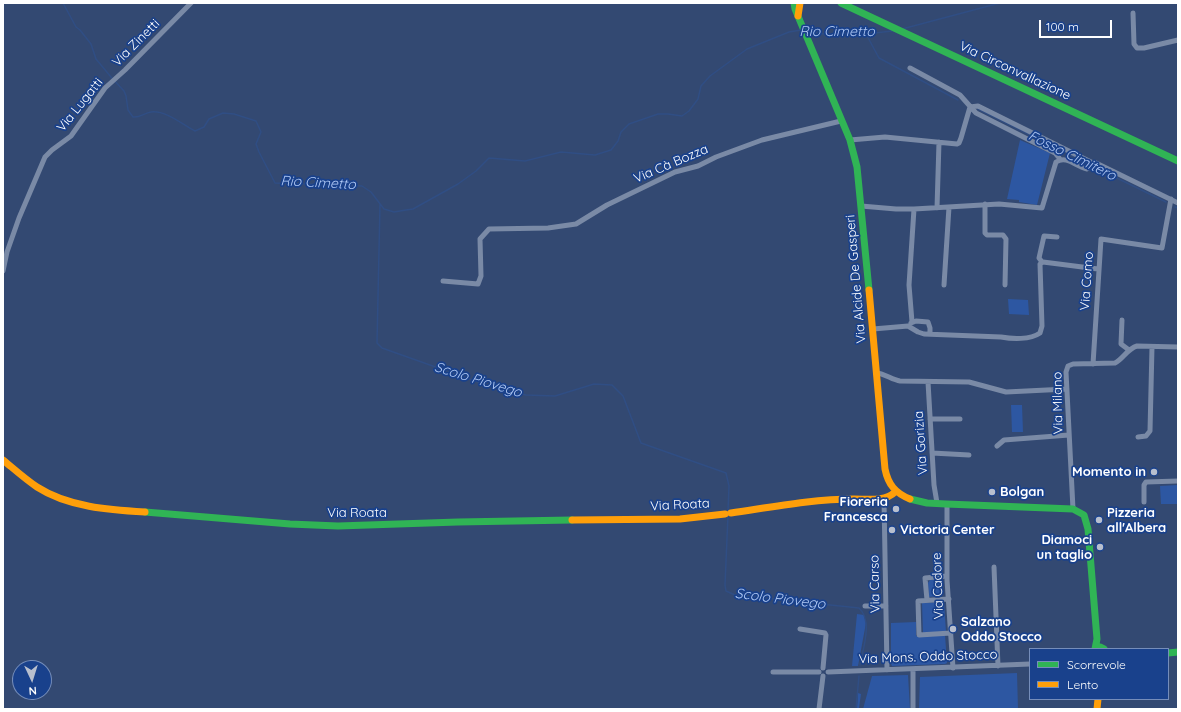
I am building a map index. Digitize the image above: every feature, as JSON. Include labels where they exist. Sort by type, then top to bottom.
[{"type":"street","name":"Via Zinetti","points":[[114,81],[191,3]]},
{"type":"street","name":"Via Alcide De Gasperi","points":[[794,3],[798,18],[850,140],[857,167],[885,469],[888,481],[895,492]]},
{"type":"street","points":[[798,18],[800,3]]},
{"type":"street","name":"Via Circonvallazione","points":[[841,3],[1178,161]]},
{"type":"street","points":[[845,3],[852,8]]},
{"type":"street","points":[[1133,13],[1134,44],[1137,48],[1144,48],[1178,40]]},
{"type":"street","points":[[910,68],[960,95],[976,114],[1056,153],[1060,159]]},
{"type":"street","name":"Via Lugatti","points":[[3,271],[4,260],[19,218],[43,160],[52,150],[70,136],[97,100],[114,81]]},
{"type":"street","points":[[970,107],[978,106],[1092,165]]},
{"type":"street","points":[[850,140],[885,137],[954,144],[959,143],[967,123],[970,107]]},
{"type":"street","name":"Via Cà Bozza","points":[[442,282],[478,284],[481,276],[480,239],[489,230],[548,228],[576,224],[607,205],[675,172],[698,166],[716,157],[762,140],[841,120]]},
{"type":"street","points":[[937,208],[939,142]]},
{"type":"street","points":[[861,206],[896,210],[985,204],[1042,208],[1056,162],[1060,159],[1066,159],[1085,169],[1096,163],[1178,203]]},
{"type":"street","name":"Via Como","points":[[1093,364],[1101,239],[1162,248],[1171,199]]},
{"type":"street","points":[[985,204],[985,233],[987,235],[1003,235],[1006,239],[1005,285]]},
{"type":"street","points":[[944,285],[949,207]]},
{"type":"street","points":[[914,209],[909,285],[910,324],[920,333],[1001,337],[1011,339],[1038,334],[1041,331],[1042,326],[1040,266],[1042,262],[1039,258],[1044,236],[1057,238]]},
{"type":"street","points":[[1042,262],[1098,269]]},
{"type":"street","points":[[1122,320],[1121,344],[1129,350],[1137,346],[1178,347]]},
{"type":"street","points":[[873,329],[910,324],[919,321],[928,322],[930,334]]},
{"type":"street","points":[[1138,437],[1146,436],[1150,430],[1152,347]]},
{"type":"street","name":"Via Milano","points":[[1073,509],[1066,372],[1068,366],[1073,364],[1115,363],[1119,361],[1129,350]]},
{"type":"street","points":[[876,373],[880,373],[897,380],[969,382],[1006,392],[1067,389]]},
{"type":"street","name":"Via Gorizia","points":[[928,382],[932,453],[937,503]]},
{"type":"street","points":[[930,419],[960,419]]},
{"type":"street","points":[[997,446],[1004,440],[1070,435]]},
{"type":"street","points":[[932,453],[969,454]]},
{"type":"street","name":"Via Roata","points":[[3,460],[38,487],[54,495],[83,505],[108,510],[275,523],[338,526],[680,518],[728,514],[841,499],[884,499]]},
{"type":"street","points":[[1144,502],[1144,485],[1146,482],[1178,481]]},
{"type":"street","points":[[884,499],[891,496],[895,492],[908,498],[937,503],[1073,509],[1084,515],[1088,529],[1099,648]]},
{"type":"street","name":"Via Carso","points":[[884,499],[888,670]]},
{"type":"street","name":"Via Cadore","points":[[947,504],[947,576],[953,668]]},
{"type":"street","points":[[994,567],[998,666]]},
{"type":"street","points":[[927,600],[925,578],[947,576]]},
{"type":"street","points":[[949,599],[918,601],[920,635],[951,633]]},
{"type":"street","points":[[865,606],[886,606]]},
{"type":"street","points":[[800,629],[825,633],[819,709]]},
{"type":"street","name":"Via Mons. Oddo Stocco","points":[[773,672],[953,668],[1029,664]]},
{"type":"street","points":[[913,669],[913,709]]},
{"type":"shaded area","points":[[1020,140],[1050,153],[1037,205],[1019,202],[1019,200],[1007,199]]},
{"type":"shaded area","points":[[1008,299],[1028,300],[1029,315],[1009,314]]},
{"type":"shaded area","points":[[1011,405],[1022,405],[1023,432],[1012,432]]},
{"type":"shaded area","points":[[1178,485],[1178,504],[1161,504],[1160,486]]},
{"type":"shaded area","points":[[930,580],[940,580],[941,596],[929,597],[928,583]]},
{"type":"shaded area","points":[[944,602],[946,632],[923,633],[922,603]]},
{"type":"shaded area","points":[[857,614],[864,615],[866,623],[858,666],[852,666]]},
{"type":"shaded area","points":[[916,622],[916,636],[945,635],[947,663],[892,666],[891,623]]},
{"type":"shaded area","points":[[1017,673],[1018,709],[919,709],[920,677]]},
{"type":"shaded area","points":[[908,675],[910,709],[863,709],[872,676]]},
{"type":"shaded area","points":[[858,693],[861,694],[859,708],[863,709],[857,709]]},
{"type":"waterway","name":"Rio Cimetto","points":[[63,3],[76,27],[91,44],[96,59],[124,91],[128,110],[133,117],[138,117],[151,112],[163,113],[195,131],[204,127],[209,119],[223,113],[234,114],[256,121],[261,132],[256,144],[275,183],[362,186],[371,192],[384,209],[394,212],[413,209],[458,184],[476,171],[489,158],[525,161],[561,152],[595,155],[611,150],[618,141],[621,132],[629,124],[658,114],[682,116],[689,111],[698,99],[701,86],[710,76],[747,49],[789,32],[801,30]]},
{"type":"waterway","name":"Rio Cimetto","points":[[902,29],[1000,3]]},
{"type":"waterway","name":"Rio Cimetto","points":[[807,30],[823,34],[866,34],[892,31]]},
{"type":"waterway","name":"Fosso Cimitero","points":[[866,34],[879,58],[958,100]]},
{"type":"waterway","name":"Fosso Cimitero","points":[[978,109],[1089,164]]},
{"type":"waterway","name":"Fosso Cimitero","points":[[1092,166],[1166,202]]},
{"type":"waterway","name":"Scolo Piovego","points":[[380,204],[377,343],[382,348],[492,387],[526,395],[555,396],[594,384],[612,385],[623,396],[641,443],[726,473],[729,486],[728,511]]},
{"type":"waterway","name":"Scolo Piovego","points":[[728,515],[726,591],[735,595],[859,608],[863,613],[866,627],[865,643],[860,665]]},
{"type":"waterway","name":"Scolo Piovego","points":[[856,709],[859,676]]},
{"type":"traffic: fast","points":[[794,3],[795,9],[850,140],[857,167],[869,290]]},
{"type":"traffic: fast","points":[[841,3],[1178,161]]},
{"type":"traffic: fast","points":[[910,499],[927,503],[1073,509],[1084,515],[1088,529],[1097,639],[1095,648]]},
{"type":"traffic: fast","points":[[145,512],[290,524],[338,526],[572,520]]},
{"type":"traffic: fast","points":[[1098,648],[1102,648]]},
{"type":"traffic: fast","points":[[1169,653],[1178,652]]},
{"type":"traffic: slow","points":[[798,16],[800,3]]},
{"type":"traffic: slow","points":[[869,290],[885,469],[890,484],[896,491],[910,499]]},
{"type":"traffic: slow","points":[[3,460],[37,487],[62,499],[89,506],[145,512]]},
{"type":"traffic: slow","points":[[731,513],[823,500],[881,499],[895,492]]},
{"type":"traffic: slow","points":[[572,520],[680,519],[725,514]]},
{"type":"traffic: slow","points":[[1097,709],[1098,700]]},
{"type":"place","name":"Momento in","points":[[1154,472]]},
{"type":"place","name":"Bolgan","points":[[992,492]]},
{"type":"place","name":"Fioreria Francesca","points":[[896,509]]},
{"type":"place","name":"Pizzeria all'Albera","points":[[1099,520]]},
{"type":"place","name":"Victoria Center","points":[[892,530]]},
{"type":"place","name":"Diamoci un taglio","points":[[1100,547]]},
{"type":"place","name":"Salzano Oddo Stocco","points":[[953,629]]}]
